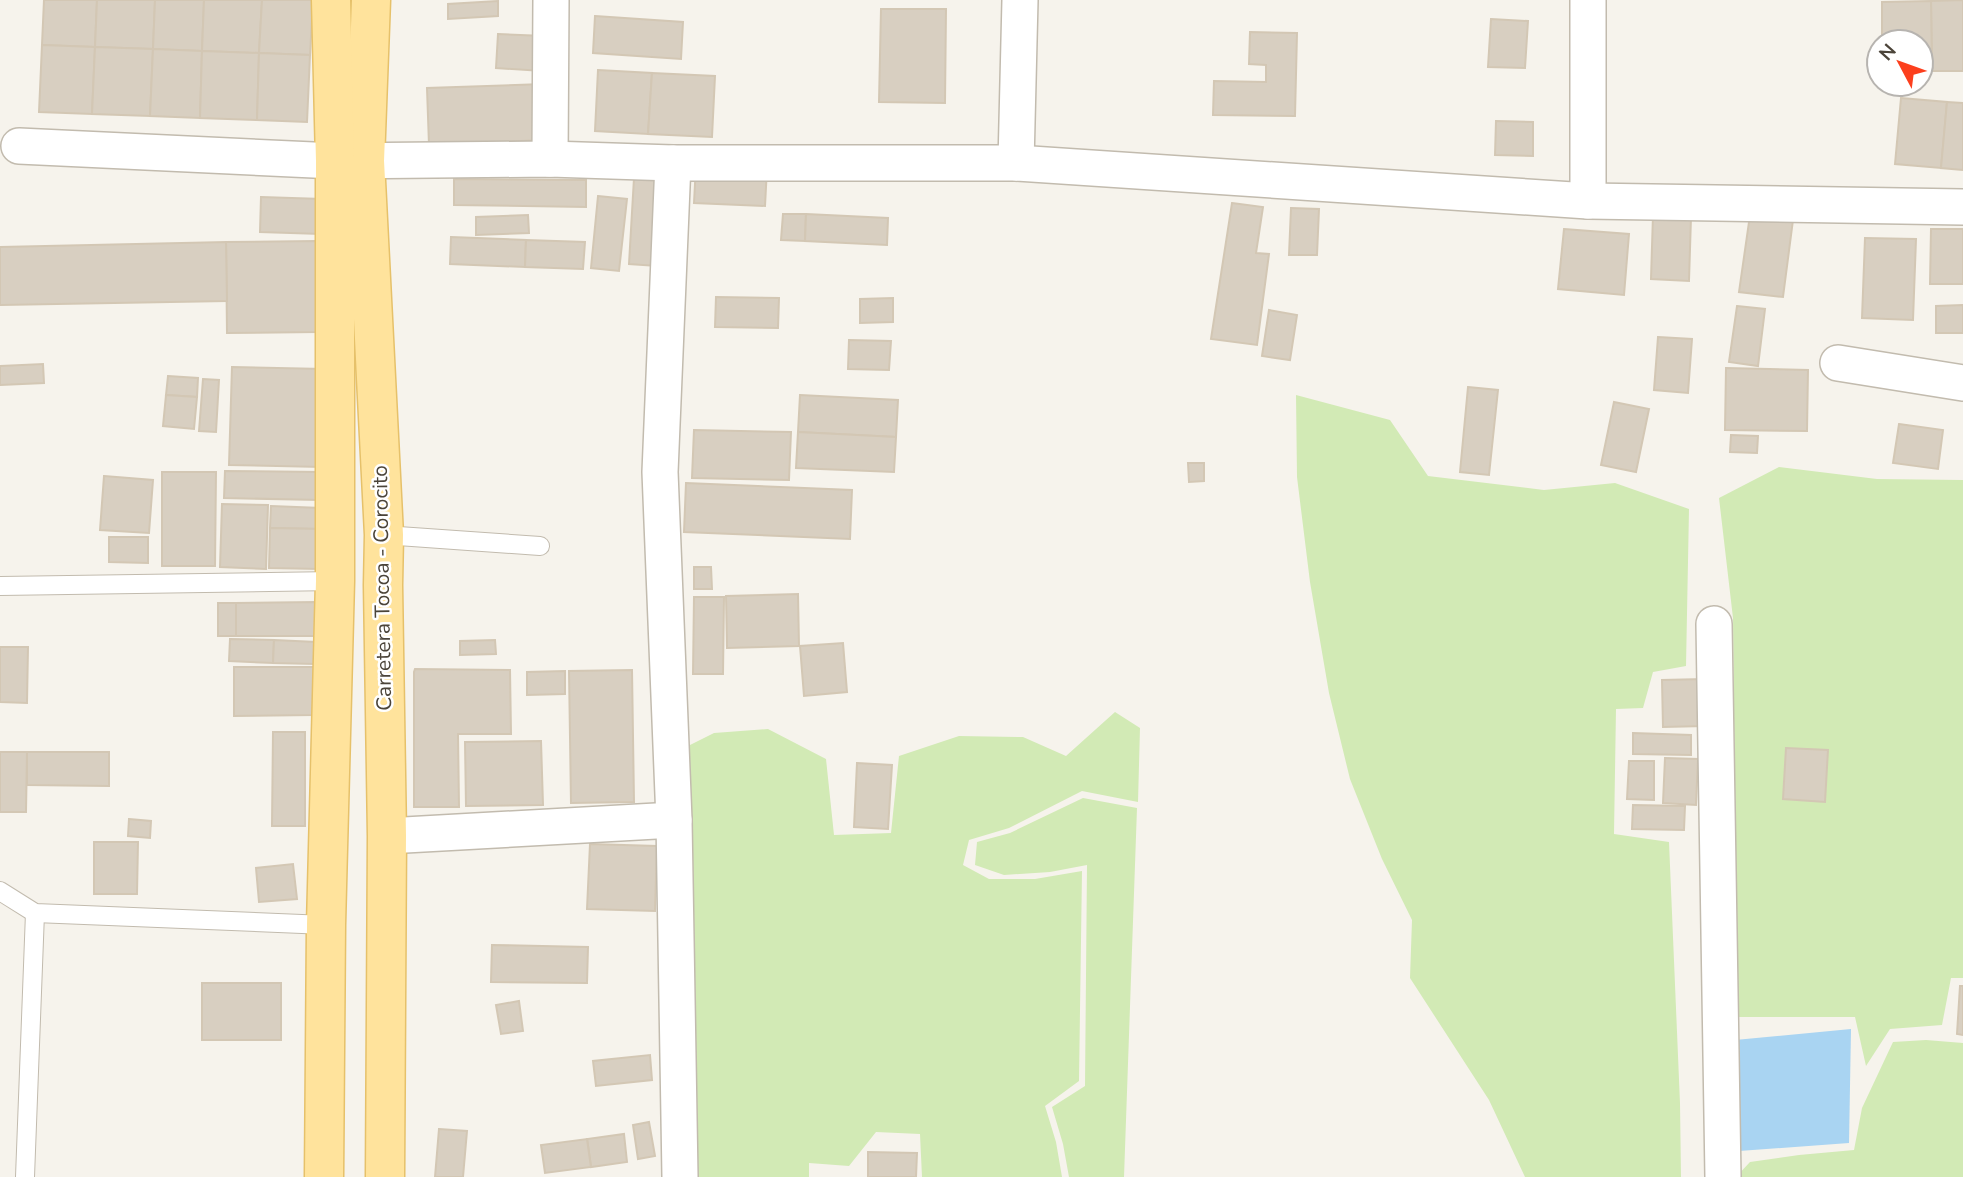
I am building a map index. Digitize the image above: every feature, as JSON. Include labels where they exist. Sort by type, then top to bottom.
[{"type":"main road","name":"Carretera Tocoa - Corocito","points":[[331,0],[350,161],[384,535],[387,836],[383,1175]]},
{"type":"main road","name":"Carretera Tocoa - Corocito","points":[[324,1177],[326,925],[350,161],[371,0]]},
{"type":"street","points":[[550,159],[551,0]]},
{"type":"street","points":[[1016,163],[1020,0]]},
{"type":"street","points":[[1588,0],[1588,201]]},
{"type":"street","points":[[19,146],[350,161],[550,159],[673,163],[1016,163],[1588,201],[1963,207]]},
{"type":"street","points":[[673,163],[660,472],[674,820],[680,1177]]},
{"type":"street","points":[[1838,363],[1963,383]]},
{"type":"street","points":[[1714,624],[1723,1177]]},
{"type":"street","points":[[387,836],[674,820]]},
{"type":"lane","points":[[384,535],[540,546]]},
{"type":"lane","points":[[0,586],[335,581]]},
{"type":"lane","points":[[0,891],[35,913],[326,925]]},
{"type":"lane","points":[[25,1177],[35,913]]},
{"type":"green space","points":[[1296,395],[1390,420],[1428,476],[1544,490],[1615,483],[1689,509],[1686,666],[1653,672],[1643,708],[1616,709],[1614,834],[1669,842],[1681,1177],[1525,1177],[1489,1100],[1410,978],[1412,920],[1382,859],[1350,779],[1329,693],[1310,582],[1297,477]]},
{"type":"green space","points":[[1779,467],[1877,479],[1963,480],[1963,978],[1951,978],[1942,1025],[1890,1029],[1866,1066],[1855,1017],[1737,1017],[1733,618],[1719,498]]},
{"type":"green space","points":[[1115,712],[1140,728],[1138,802],[1082,791],[1009,828],[969,840],[963,865],[989,879],[1035,879],[1082,871],[1079,1081],[1045,1106],[1056,1142],[1062,1177],[922,1177],[920,1134],[876,1132],[849,1166],[809,1163],[809,1177],[688,1177],[684,748],[714,733],[768,729],[826,759],[834,835],[891,833],[899,756],[959,736],[1023,737],[1066,756]]},
{"type":"green space","points":[[1083,798],[1137,808],[1124,1177],[1069,1177],[1052,1107],[1085,1086],[1087,865],[1050,872],[1004,875],[975,865],[977,842],[1010,833]]},
{"type":"green space","points":[[1926,1040],[1963,1043],[1963,1177],[1736,1177],[1750,1162],[1854,1150],[1862,1108],[1893,1042]]},
{"type":"water","points":[[1851,1029],[1849,1143],[1739,1151],[1735,1040]]},
{"type":"building","points":[[44,0],[97,0],[95,47],[42,45]]},
{"type":"building","points":[[97,0],[155,0],[153,49],[95,47]]},
{"type":"building","points":[[155,0],[204,0],[202,51],[153,49]]},
{"type":"building","points":[[204,0],[262,0],[259,53],[202,51]]},
{"type":"building","points":[[262,0],[313,0],[310,55],[259,53]]},
{"type":"building","points":[[1963,0],[1963,71],[1935,71],[1935,28],[1931,28],[1931,1]]},
{"type":"building","points":[[498,1],[498,16],[448,19],[448,4]]},
{"type":"building","points":[[1931,1],[1931,28],[1882,28],[1882,2]]},
{"type":"building","points":[[881,9],[946,9],[945,103],[879,102]]},
{"type":"building","points":[[595,16],[683,22],[681,59],[593,53]]},
{"type":"building","points":[[1491,19],[1528,21],[1525,68],[1488,67]]},
{"type":"building","points":[[1250,32],[1297,33],[1295,116],[1213,115],[1214,81],[1266,82],[1266,65],[1249,64]]},
{"type":"building","points":[[498,34],[544,36],[542,71],[496,68]]},
{"type":"building","points":[[42,45],[95,47],[92,114],[39,112]]},
{"type":"building","points":[[95,47],[153,49],[150,116],[92,114]]},
{"type":"building","points":[[153,49],[202,51],[200,118],[150,116]]},
{"type":"building","points":[[202,51],[259,53],[257,120],[200,118]]},
{"type":"building","points":[[259,53],[310,55],[307,122],[257,120]]},
{"type":"building","points":[[598,70],[652,73],[648,134],[595,131]]},
{"type":"building","points":[[652,73],[715,76],[712,137],[648,134]]},
{"type":"building","points":[[543,84],[546,140],[429,145],[427,88]]},
{"type":"building","points":[[1901,98],[1947,102],[1941,168],[1895,164]]},
{"type":"building","points":[[1947,102],[1963,103],[1963,170],[1941,168]]},
{"type":"building","points":[[1496,121],[1533,122],[1533,156],[1495,155]]},
{"type":"building","points":[[696,165],[767,168],[765,206],[694,203]]},
{"type":"building","points":[[634,178],[662,180],[657,266],[629,264]]},
{"type":"building","points":[[454,179],[586,180],[586,207],[454,205]]},
{"type":"building","points":[[598,196],[627,199],[619,271],[591,268]]},
{"type":"building","points":[[261,197],[322,199],[321,234],[260,232]]},
{"type":"building","points":[[1232,203],[1263,207],[1256,253],[1269,254],[1257,345],[1211,339]]},
{"type":"building","points":[[1291,208],[1319,209],[1317,255],[1289,255]]},
{"type":"building","points":[[783,214],[806,214],[805,241],[781,240]]},
{"type":"building","points":[[806,214],[888,218],[887,245],[805,241]]},
{"type":"building","points":[[528,215],[529,233],[476,235],[476,217]]},
{"type":"building","points":[[1653,215],[1691,217],[1689,281],[1651,279]]},
{"type":"building","points":[[1750,215],[1793,220],[1783,297],[1739,292]]},
{"type":"building","points":[[1564,229],[1629,234],[1624,295],[1558,289]]},
{"type":"building","points":[[1931,229],[1963,229],[1963,284],[1930,284]]},
{"type":"building","points":[[451,237],[526,240],[525,267],[450,264]]},
{"type":"building","points":[[1865,238],[1916,239],[1913,320],[1862,318]]},
{"type":"building","points":[[526,240],[585,242],[583,269],[525,267]]},
{"type":"building","points":[[316,241],[317,332],[227,333],[226,242]]},
{"type":"building","points":[[226,242],[227,301],[0,305],[0,247]]},
{"type":"building","points":[[716,297],[779,298],[778,328],[715,327]]},
{"type":"building","points":[[893,298],[893,322],[860,323],[860,299]]},
{"type":"building","points":[[1963,305],[1963,333],[1936,333],[1936,306]]},
{"type":"building","points":[[1737,306],[1765,309],[1758,366],[1729,362]]},
{"type":"building","points":[[1269,310],[1297,315],[1290,360],[1262,356]]},
{"type":"building","points":[[1658,337],[1692,339],[1688,393],[1654,390]]},
{"type":"building","points":[[849,340],[891,341],[889,370],[848,369]]},
{"type":"building","points":[[43,364],[44,383],[0,385],[0,366]]},
{"type":"building","points":[[232,367],[324,369],[322,467],[229,465]]},
{"type":"building","points":[[1726,368],[1808,370],[1807,431],[1725,430]]},
{"type":"building","points":[[168,376],[198,378],[197,397],[166,395]]},
{"type":"building","points":[[203,379],[219,380],[216,432],[199,431]]},
{"type":"building","points":[[1468,387],[1498,390],[1489,475],[1460,472]]},
{"type":"building","points":[[166,395],[197,397],[194,429],[163,426]]},
{"type":"building","points":[[800,395],[898,400],[896,437],[798,432]]},
{"type":"building","points":[[1614,402],[1649,409],[1636,472],[1601,465]]},
{"type":"building","points":[[1899,424],[1943,430],[1938,469],[1893,463]]},
{"type":"building","points":[[694,430],[791,432],[789,480],[692,478]]},
{"type":"building","points":[[798,432],[896,437],[894,472],[796,468]]},
{"type":"building","points":[[1731,435],[1758,436],[1757,453],[1730,452]]},
{"type":"building","points":[[1188,463],[1204,463],[1204,481],[1189,482]]},
{"type":"building","points":[[225,471],[321,472],[320,500],[224,498]]},
{"type":"building","points":[[162,472],[216,472],[215,566],[162,566]]},
{"type":"building","points":[[104,476],[153,480],[149,533],[100,530]]},
{"type":"building","points":[[686,483],[852,490],[850,539],[684,532]]},
{"type":"building","points":[[222,504],[268,505],[266,569],[220,567]]},
{"type":"building","points":[[271,506],[321,508],[321,529],[270,528]]},
{"type":"building","points":[[270,528],[321,529],[320,569],[269,568]]},
{"type":"building","points":[[109,537],[148,537],[148,563],[109,562]]},
{"type":"building","points":[[694,567],[711,567],[712,589],[694,589]]},
{"type":"building","points":[[798,594],[799,646],[727,648],[726,596]]},
{"type":"building","points":[[694,597],[724,597],[723,674],[693,674]]},
{"type":"building","points":[[316,602],[316,636],[236,636],[236,603]]},
{"type":"building","points":[[218,603],[236,603],[236,636],[218,636]]},
{"type":"building","points":[[230,639],[274,640],[273,663],[229,661]]},
{"type":"building","points":[[274,640],[316,642],[315,664],[273,663]]},
{"type":"building","points":[[495,640],[496,654],[460,655],[460,641]]},
{"type":"building","points":[[843,643],[847,692],[804,696],[800,646]]},
{"type":"building","points":[[0,647],[28,647],[27,703],[0,702]]},
{"type":"building","points":[[234,667],[314,667],[313,715],[234,716]]},
{"type":"building","points":[[415,669],[510,670],[511,734],[458,734],[459,807],[414,807]]},
{"type":"building","points":[[632,670],[634,802],[571,803],[569,671]]},
{"type":"building","points":[[565,671],[565,694],[527,695],[527,672]]},
{"type":"building","points":[[1704,679],[1705,726],[1663,727],[1662,680]]},
{"type":"building","points":[[273,732],[305,732],[305,826],[272,826]]},
{"type":"building","points":[[1633,733],[1691,735],[1691,755],[1633,754]]},
{"type":"building","points":[[541,741],[543,805],[466,806],[465,742]]},
{"type":"building","points":[[1786,748],[1828,750],[1825,802],[1783,799]]},
{"type":"building","points":[[0,752],[27,752],[26,812],[0,812]]},
{"type":"building","points":[[27,752],[109,752],[109,786],[27,785]]},
{"type":"building","points":[[1665,758],[1698,759],[1696,805],[1663,803]]},
{"type":"building","points":[[1629,761],[1654,761],[1654,800],[1627,799]]},
{"type":"building","points":[[857,763],[892,765],[888,829],[854,827]]},
{"type":"building","points":[[1633,805],[1685,806],[1684,830],[1632,829]]},
{"type":"building","points":[[129,819],[151,821],[150,838],[128,836]]},
{"type":"building","points":[[94,842],[138,842],[137,894],[94,894]]},
{"type":"building","points":[[590,844],[657,846],[655,911],[587,909]]},
{"type":"building","points":[[293,864],[297,899],[259,902],[256,868]]},
{"type":"building","points":[[492,945],[588,947],[587,983],[491,982]]},
{"type":"building","points":[[202,983],[281,983],[281,1040],[202,1040]]},
{"type":"building","points":[[1960,986],[1963,986],[1963,1035],[1957,1034]]},
{"type":"building","points":[[519,1001],[523,1031],[501,1034],[496,1005]]},
{"type":"building","points":[[650,1055],[652,1080],[596,1086],[593,1061]]},
{"type":"building","points":[[649,1122],[655,1156],[638,1159],[633,1125]]},
{"type":"building","points":[[439,1129],[467,1131],[463,1177],[435,1177]]},
{"type":"building","points":[[624,1134],[627,1162],[591,1167],[587,1139]]},
{"type":"building","points":[[587,1139],[591,1167],[545,1173],[541,1145]]},
{"type":"building","points":[[868,1152],[917,1153],[916,1177],[868,1177]]}]
